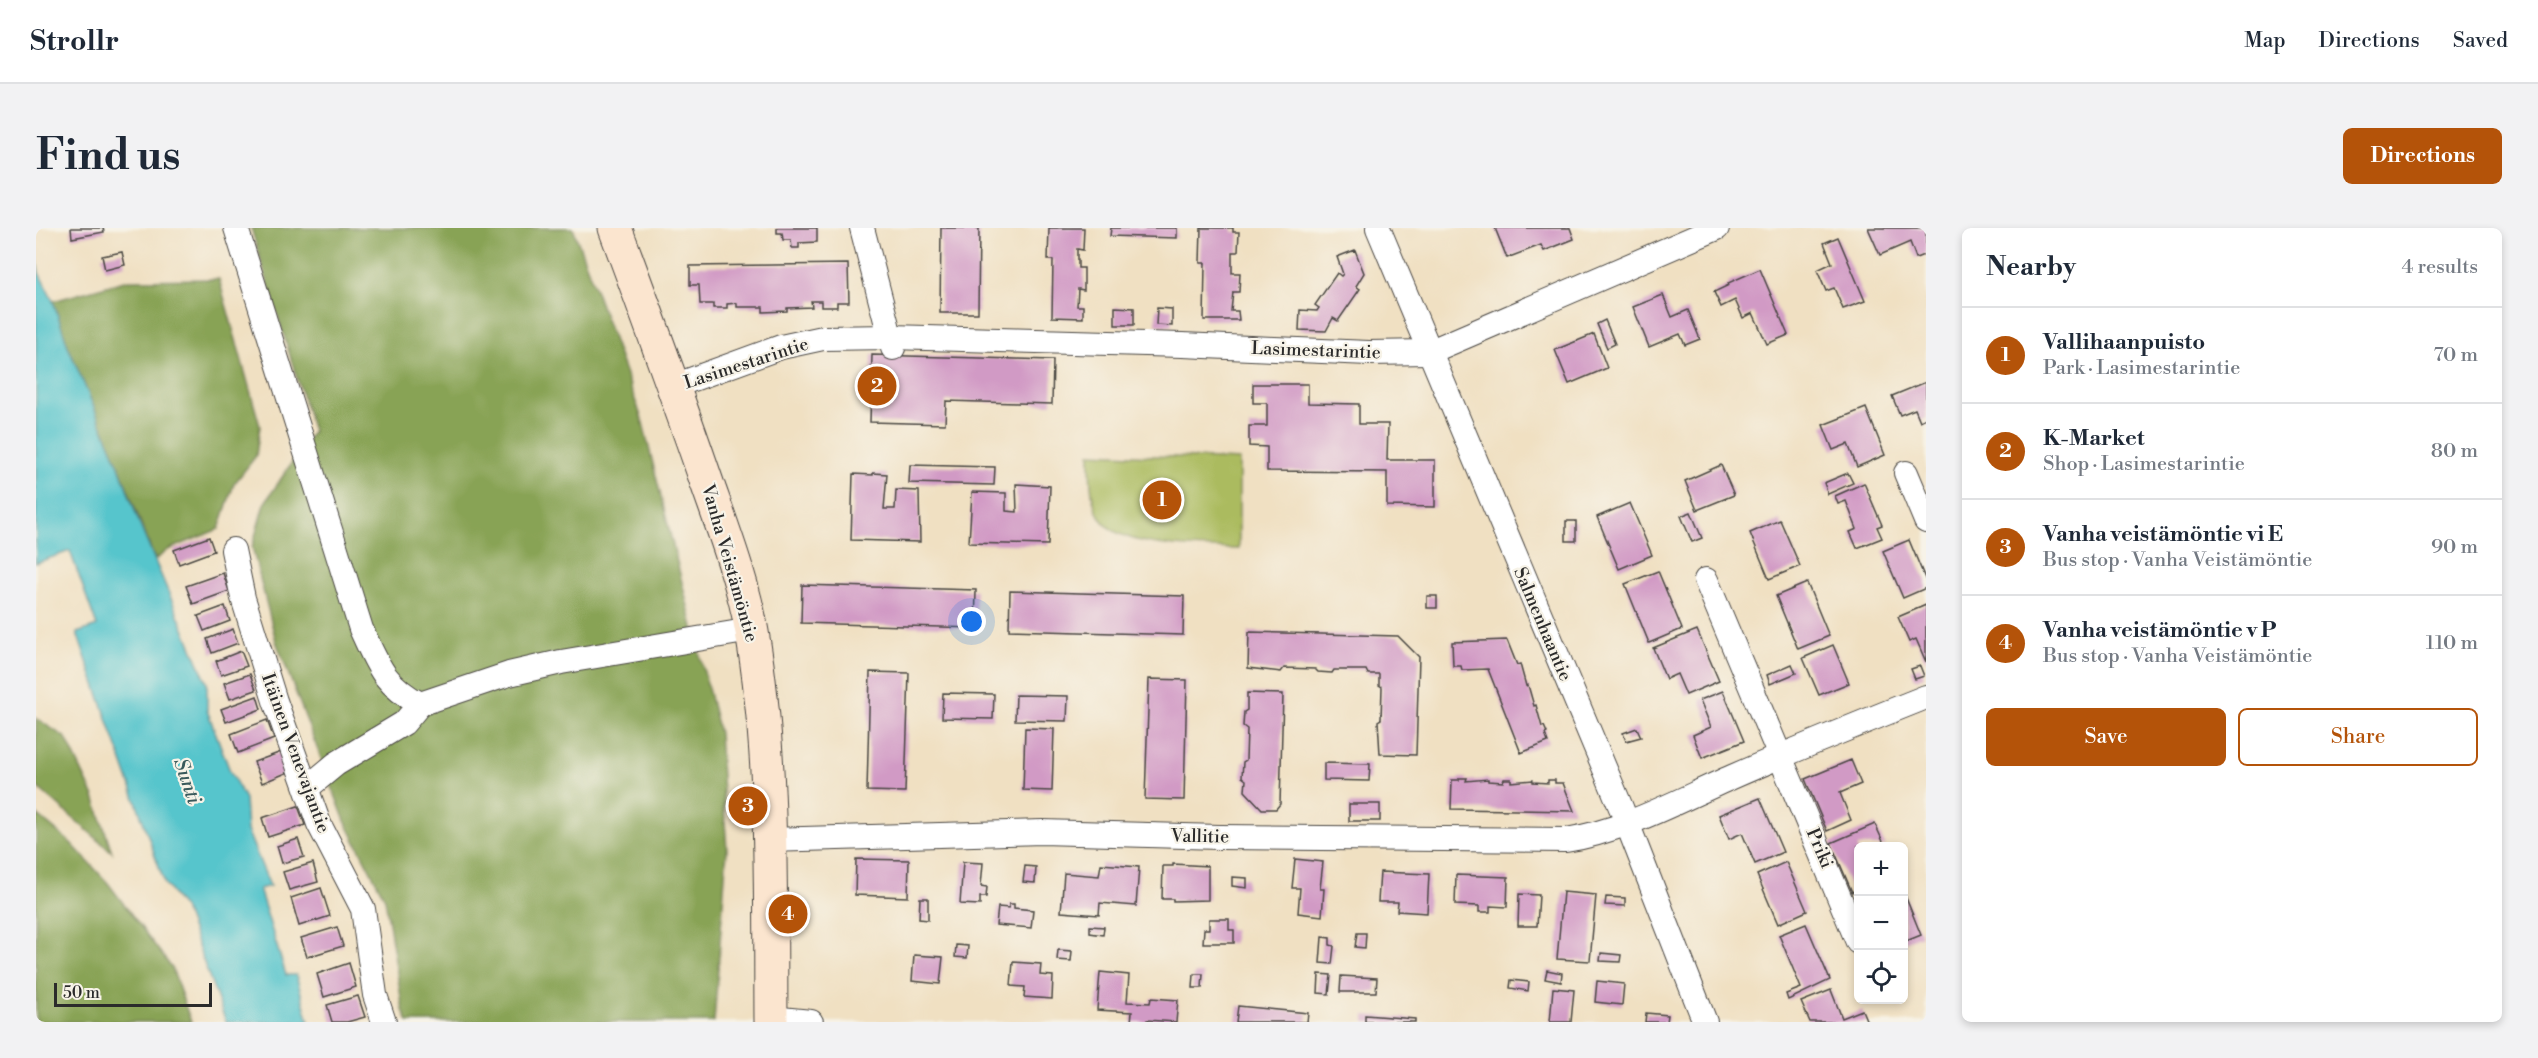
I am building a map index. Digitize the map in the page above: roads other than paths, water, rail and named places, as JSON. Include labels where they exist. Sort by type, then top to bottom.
[{"type":"street","points":[[236,228],[361,629],[384,678],[406,697],[420,704]]},
{"type":"street","name":"Vanha Veistämöntie","points":[[615,228],[674,386],[729,546],[752,630],[765,731],[770,840],[771,1020]]},
{"type":"street","points":[[862,228],[892,342]]},
{"type":"street","name":"Salmenhaantie","points":[[1378,228],[1627,824],[1705,1022]]},
{"type":"street","name":"Lasimestarintie","points":[[674,386],[782,347],[824,338],[892,342],[1182,345],[1370,353],[1429,352],[1717,228]]},
{"type":"street","points":[[1906,473],[1926,521]]},
{"type":"street","name":"Itäinen Venevajantie","points":[[233,550],[246,608],[275,702],[319,824],[363,909],[375,995],[384,1022]]},
{"type":"street","name":"Priki","points":[[1706,580],[1854,932]]},
{"type":"street","points":[[307,788],[336,764],[404,723],[420,704],[509,674],[561,662],[752,630]]},
{"type":"street","points":[[1627,824],[1781,755],[1926,697]]},
{"type":"street","name":"Vallitie","points":[[770,840],[1042,832],[1219,837],[1566,840],[1589,837],[1627,824]]},
{"type":"street","points":[[771,1020],[811,1022]]},
{"type":"water","name":"Sunti","points":[[36,254],[39,273],[53,301],[69,349],[119,466],[141,528],[207,683],[207,710],[230,771],[245,799],[247,830],[270,886],[259,889],[286,975],[296,975],[309,1022],[226,1022],[185,911],[165,884],[77,633],[97,626],[70,551],[36,563]]},
{"type":"place","name":"K-Market","points":[[877,386]]},
{"type":"place","name":"Vallihaanpuisto","points":[[1162,500]]},
{"type":"place","name":"Vanha veistämöntie vi E","points":[[748,806]]},
{"type":"place","name":"Vanha veistämöntie v P","points":[[788,914]]}]
